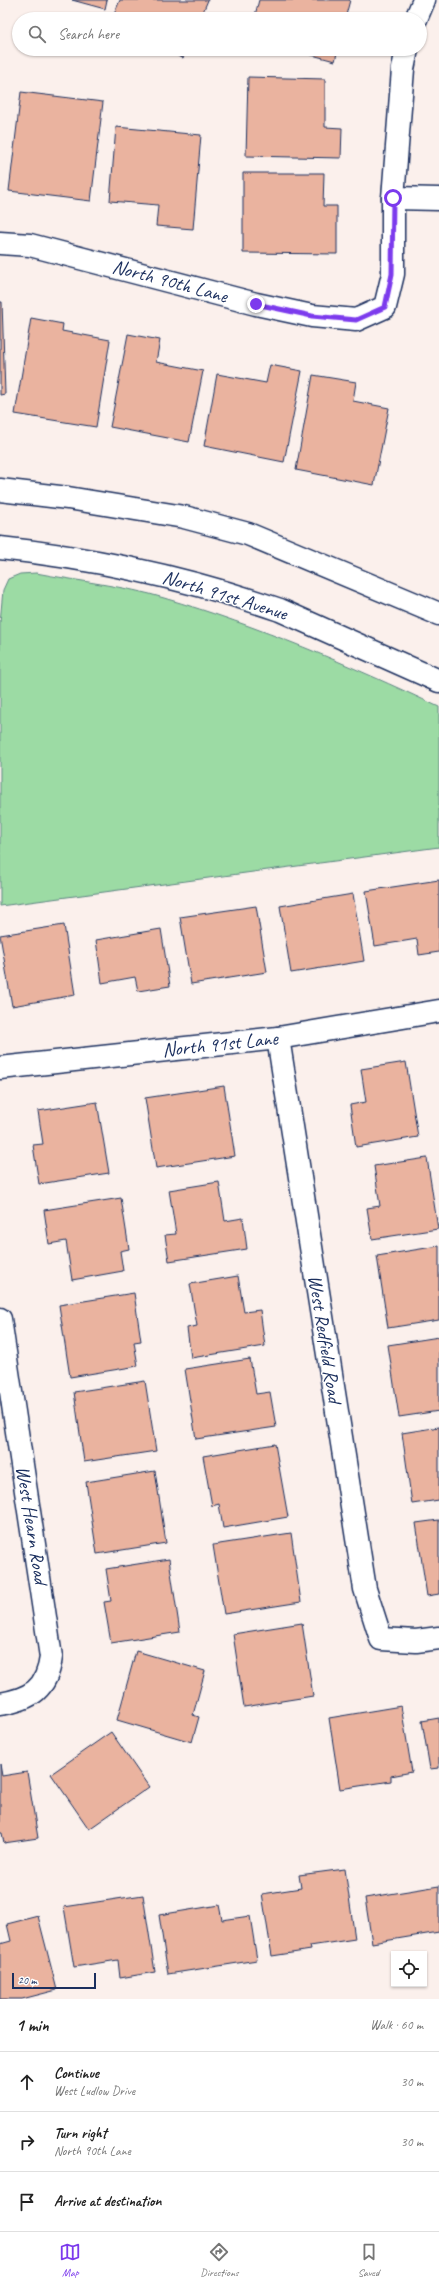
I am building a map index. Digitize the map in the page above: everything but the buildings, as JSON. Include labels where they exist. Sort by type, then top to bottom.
[{"type":"street","points":[[419,12],[424,0]]},
{"type":"street","points":[[406,56],[403,70],[393,198],[439,199]]},
{"type":"street","name":"North 90th Lane","points":[[0,243],[30,245],[256,304],[312,316],[356,320],[385,307],[392,274],[393,198]]},
{"type":"street","points":[[0,490],[68,498],[184,517],[248,534],[439,614]]},
{"type":"street","name":"North 91st Avenue","points":[[0,548],[46,553],[152,573],[255,601],[280,610],[439,681]]},
{"type":"street","name":"North 91st Lane","points":[[0,1068],[278,1038],[439,1011]]},
{"type":"street","name":"West Redfield Road","points":[[278,1038],[365,1589],[381,1639],[416,1641],[439,1638]]},
{"type":"street","name":"West Hearn Road","points":[[0,1319],[50,1644],[49,1672],[44,1684],[18,1699],[0,1704]]},
{"type":"green space","points":[[36,573],[133,590],[199,609],[304,647],[439,707],[439,847],[0,906],[0,622],[3,590],[8,579],[20,574]]},
{"type":"route","points":[[256,304],[312,316],[356,320],[385,307],[392,274],[393,198]]}]
